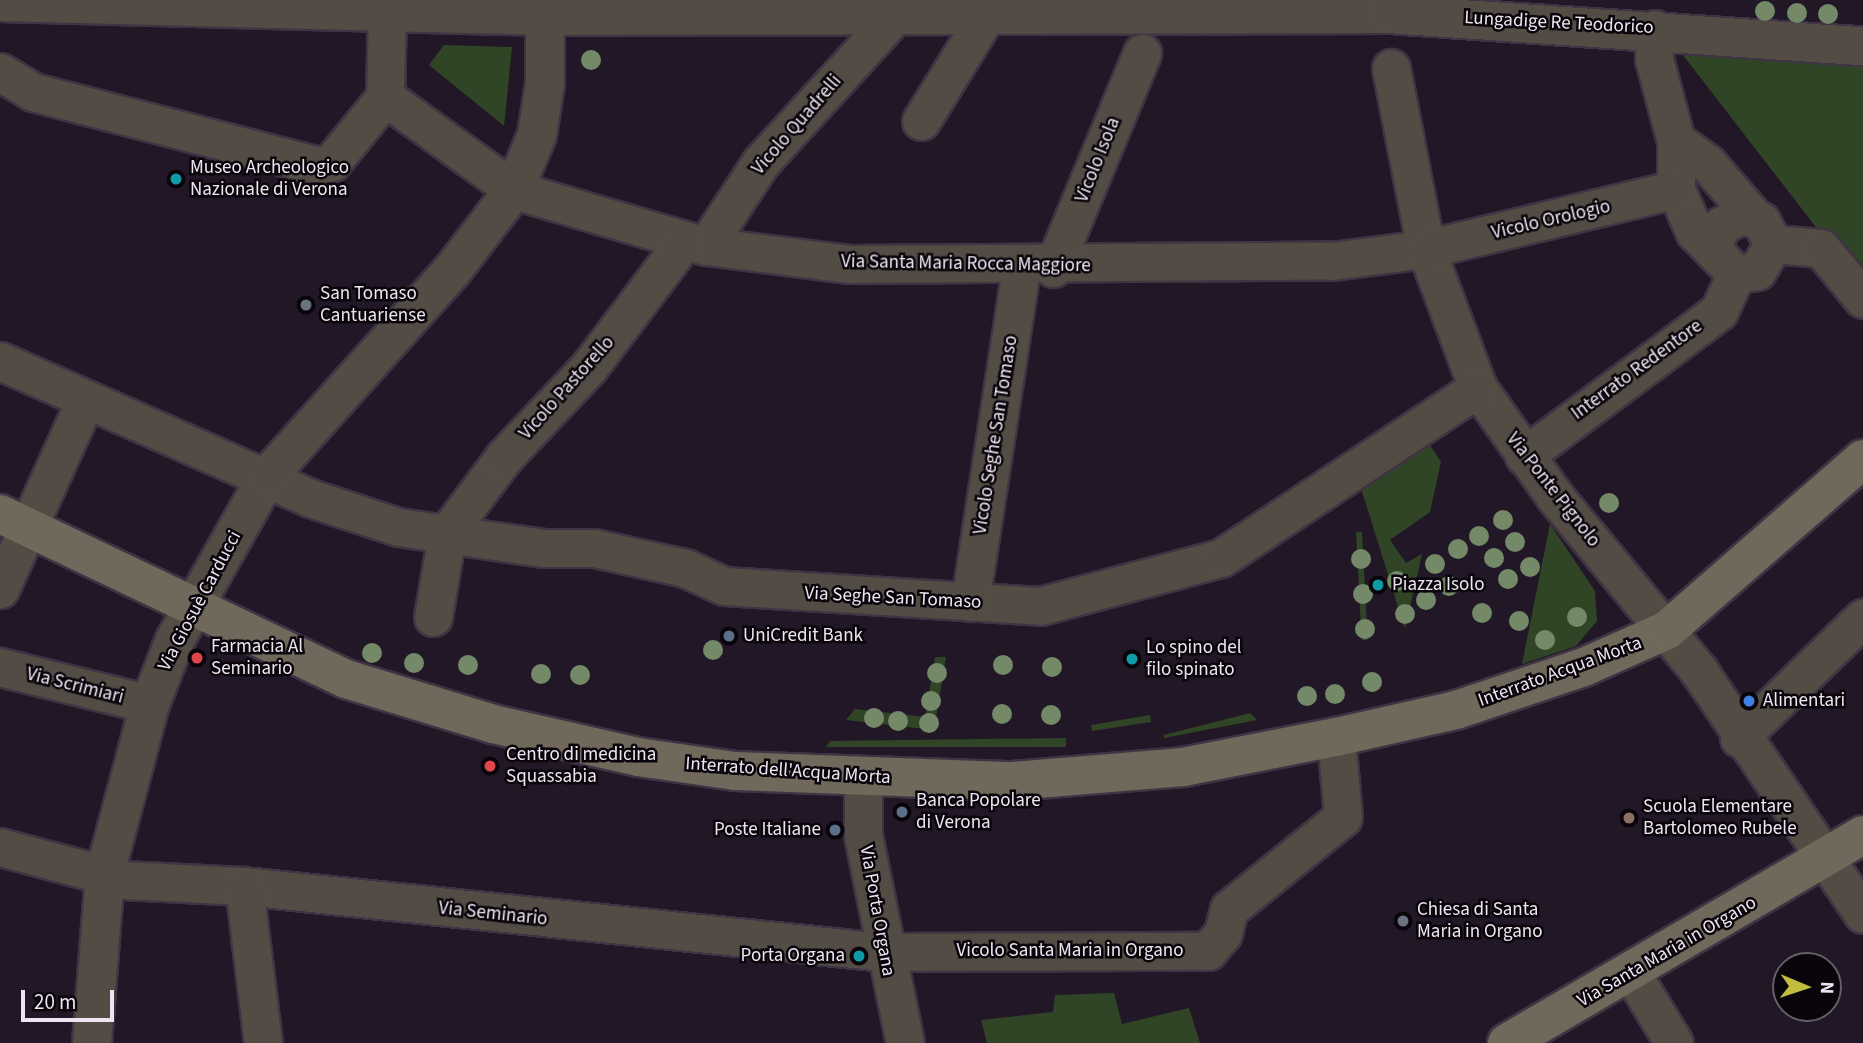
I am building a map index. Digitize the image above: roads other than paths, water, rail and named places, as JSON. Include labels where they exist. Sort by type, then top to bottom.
[{"type":"main road","name":"Interrato Acqua Morta","points":[[1280,748],[1456,710],[1584,667],[1667,630],[1863,459]]},
{"type":"main road","points":[[13,520],[196,604]]},
{"type":"main road","name":"Interrato dell'Acqua Morta","points":[[196,604],[346,679],[493,724],[682,764],[863,778],[1128,774],[1280,748]]},
{"type":"main road","name":"Via Santa Maria in Organo","points":[[1507,1043],[1826,860],[1863,835]]},
{"type":"street","name":"Lungadige Re Teodorico","points":[[0,2],[387,10],[555,5],[624,15],[989,11],[1388,13],[1655,29],[1863,46]]},
{"type":"street","points":[[545,84],[555,5]]},
{"type":"street","points":[[0,72],[17,93],[319,166],[332,162],[385,97],[387,10]]},
{"type":"street","points":[[921,121],[989,11]]},
{"type":"street","name":"Vicolo Quadrelli","points":[[695,244],[761,162],[899,12]]},
{"type":"street","points":[[545,84],[565,45],[624,15]]},
{"type":"street","points":[[1655,29],[1654,59],[1675,141],[1676,189],[1694,231],[1725,262],[1757,271],[1763,230]]},
{"type":"street","name":"Vicolo Isola","points":[[1037,268],[1142,53]]},
{"type":"street","name":"Via Ponte Pignolo","points":[[1391,68],[1426,249],[1478,388],[1524,456],[1667,630],[1863,914]]},
{"type":"street","name":"Via Giosuè Carducci","points":[[92,1043],[105,873],[150,704],[196,604],[267,477],[452,271],[514,190],[530,162],[545,84]]},
{"type":"street","name":"Via Santa Maria Rocca Maggiore","points":[[385,97],[514,190],[695,244],[848,264],[1037,268],[1332,261],[1426,249]]},
{"type":"street","points":[[1675,141],[1707,163],[1763,230],[1821,248],[1863,299]]},
{"type":"street","name":"Vicolo Orologio","points":[[1426,249],[1676,189]]},
{"type":"street","name":"Interrato Redentore","points":[[1524,456],[1719,311],[1725,262],[1720,226],[1741,215],[1763,230]]},
{"type":"street","name":"Vicolo Pastorello","points":[[447,533],[504,457],[589,367],[695,244]]},
{"type":"street","name":"Vicolo Seghe San Tomaso","points":[[970,602],[1037,268]]},
{"type":"street","name":"Via Seghe San Tomaso","points":[[0,361],[84,403],[398,527],[544,548],[594,548],[685,568],[724,586],[1041,606],[1221,558],[1478,388]]},
{"type":"street","points":[[0,589],[13,520],[84,403]]},
{"type":"street","points":[[433,617],[447,533]]},
{"type":"street","points":[[1739,738],[1863,618]]},
{"type":"street","name":"Via Scrimiari","points":[[0,667],[150,704]]},
{"type":"street","name":"Vicolo Santa Maria in Organo","points":[[883,952],[1208,951],[1223,933],[1229,909],[1343,817],[1336,737]]},
{"type":"street","name":"Via Porta Organa","points":[[863,778],[863,835],[883,952],[905,1043]]},
{"type":"street","name":"Via Seminario","points":[[0,847],[123,880],[244,886],[883,952]]},
{"type":"street","points":[[244,886],[264,1043]]},
{"type":"street","points":[[1631,972],[1674,1043]]},
{"type":"place","name":"Museo Archeologico Nazionale di Verona","points":[[176,179]]},
{"type":"place","name":"San Tomaso Cantuariense","points":[[306,305]]},
{"type":"place","name":"Piazza Isolo","points":[[1378,585]]},
{"type":"place","name":"UniCredit Bank","points":[[729,636]]},
{"type":"place","name":"Farmacia Al Seminario","points":[[197,658]]},
{"type":"place","name":"Lo spino del filo spinato","points":[[1132,659]]},
{"type":"place","name":"Alimentari","points":[[1749,701]]},
{"type":"place","name":"Centro di medicina Squassabia","points":[[490,766]]},
{"type":"place","name":"Banca Popolare di Verona","points":[[902,812]]},
{"type":"place","name":"Scuola Elementare Bartolomeo Rubele","points":[[1629,818]]},
{"type":"place","name":"Poste Italiane","points":[[835,830]]},
{"type":"place","name":"Chiesa di Santa Maria in Organo","points":[[1403,921]]},
{"type":"place","name":"Porta Organa","points":[[859,956]]}]
